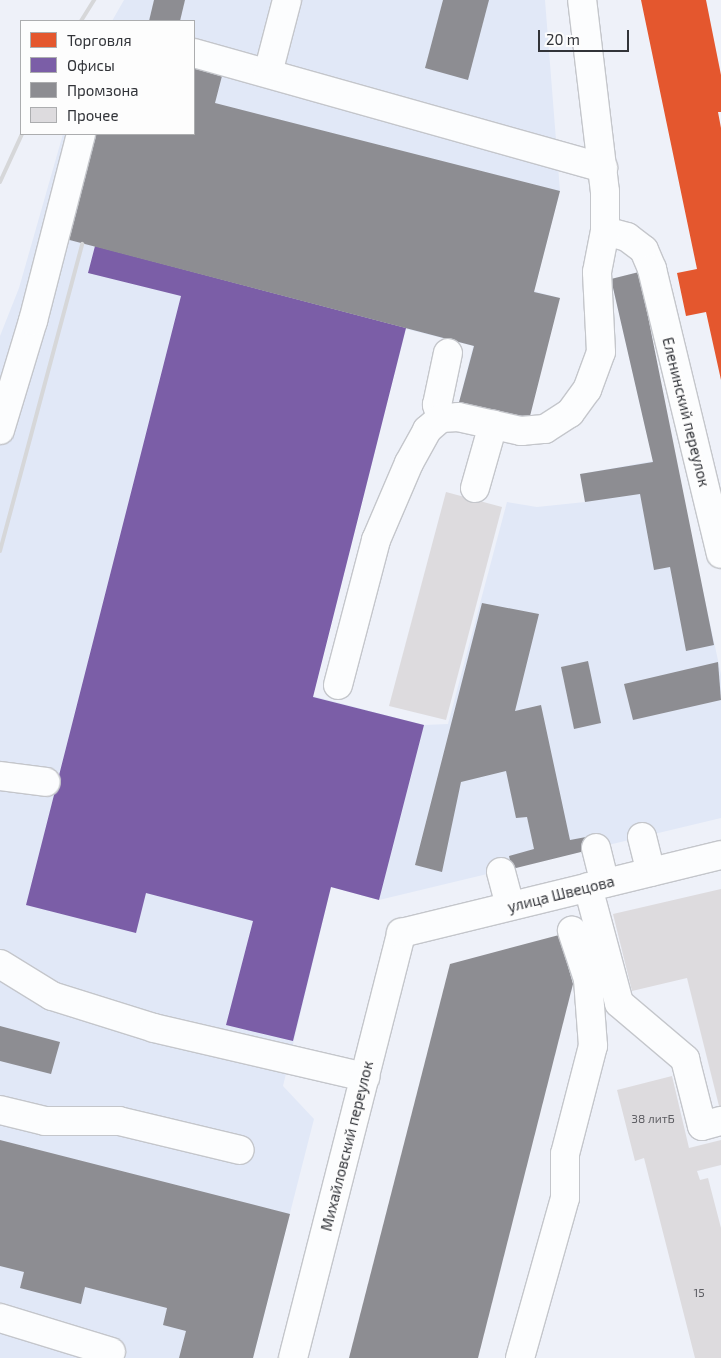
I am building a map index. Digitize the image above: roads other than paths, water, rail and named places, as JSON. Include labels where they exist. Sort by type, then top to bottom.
[{"type":"street","points":[[268,72],[287,0]]},
{"type":"street","points":[[338,685],[376,540],[409,463],[426,430],[440,418],[458,417],[520,431],[545,429],[570,413],[587,390],[601,352],[597,272],[605,231],[604,168],[582,0]]},
{"type":"street","points":[[195,53],[268,72],[476,135],[604,168]]},
{"type":"street","points":[[0,430],[33,321],[81,135]]},
{"type":"street","name":"Еленинский переулок","points":[[605,231],[627,237],[644,250],[652,269],[721,554]]},
{"type":"street","points":[[440,418],[437,405],[448,353]]},
{"type":"street","points":[[475,488],[493,425]]},
{"type":"street","points":[[0,776],[46,782]]},
{"type":"street","points":[[642,837],[651,872]]},
{"type":"street","points":[[596,848],[596,885],[619,1003],[684,1059],[702,1126],[721,1121]]},
{"type":"street","name":"улица Швецова","points":[[401,933],[721,854]]},
{"type":"street","points":[[501,872],[510,906]]},
{"type":"street","points":[[520,1358],[565,1198],[565,1154],[593,1046],[588,979],[572,931]]},
{"type":"street","name":"Михайловский переулок","points":[[293,1358],[401,933]]},
{"type":"street","points":[[0,964],[52,996],[154,1028],[365,1077]]},
{"type":"street","points":[[0,1110],[44,1122],[119,1121],[240,1150]]},
{"type":"street","points":[[0,1318],[111,1352]]},
{"type":"railway","points":[[82,20],[94,0]]},
{"type":"railway","points":[[0,182],[22,135]]},
{"type":"railway","points":[[0,551],[82,244]]}]
